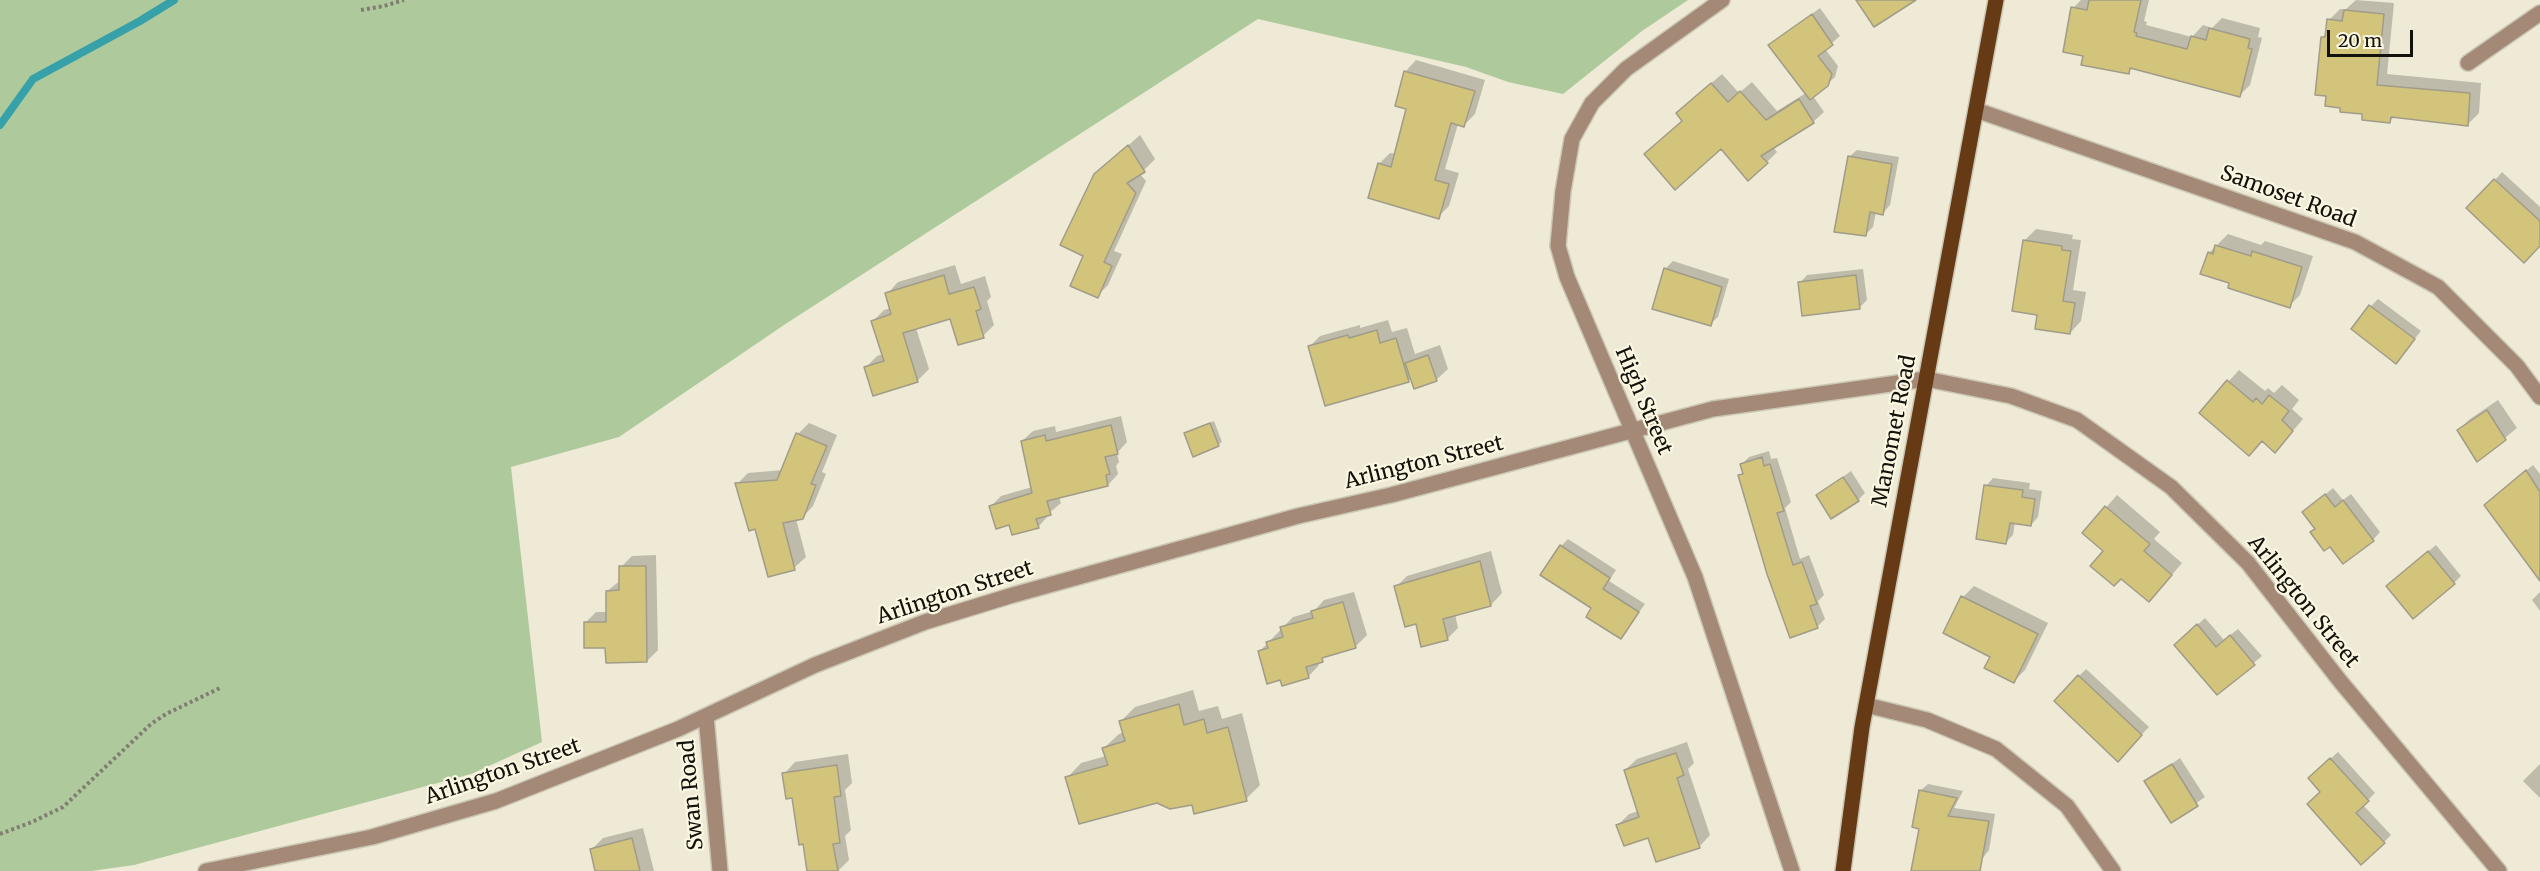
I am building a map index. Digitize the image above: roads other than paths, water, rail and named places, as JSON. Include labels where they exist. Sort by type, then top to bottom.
[{"type":"main road","name":"Manomet Road","points":[[1844,871],[1866,705],[1996,0]]},
{"type":"street","name":"High Street","points":[[1722,0],[1626,69],[1592,103],[1572,139],[1563,191],[1558,246],[1567,277],[1695,577],[1792,871]]},
{"type":"street","points":[[2468,63],[2540,13]]},
{"type":"street","name":"Samoset Road","points":[[1976,110],[2355,242],[2438,286],[2517,366],[2540,396]]},
{"type":"street","name":"Arlington Street","points":[[206,871],[372,837],[496,801],[706,716],[815,664],[925,622],[986,603],[1298,516],[1391,495],[1713,409],[1926,379],[2011,396],[2077,420],[2170,487],[2248,563],[2340,681],[2499,871]]},
{"type":"street","points":[[1866,705],[1927,720],[1996,749],[2067,806],[2114,871]]},
{"type":"street","name":"Swan Road","points":[[706,716],[720,871]]},
{"type":"waterway","points":[[0,125],[33,79],[174,0]]}]
